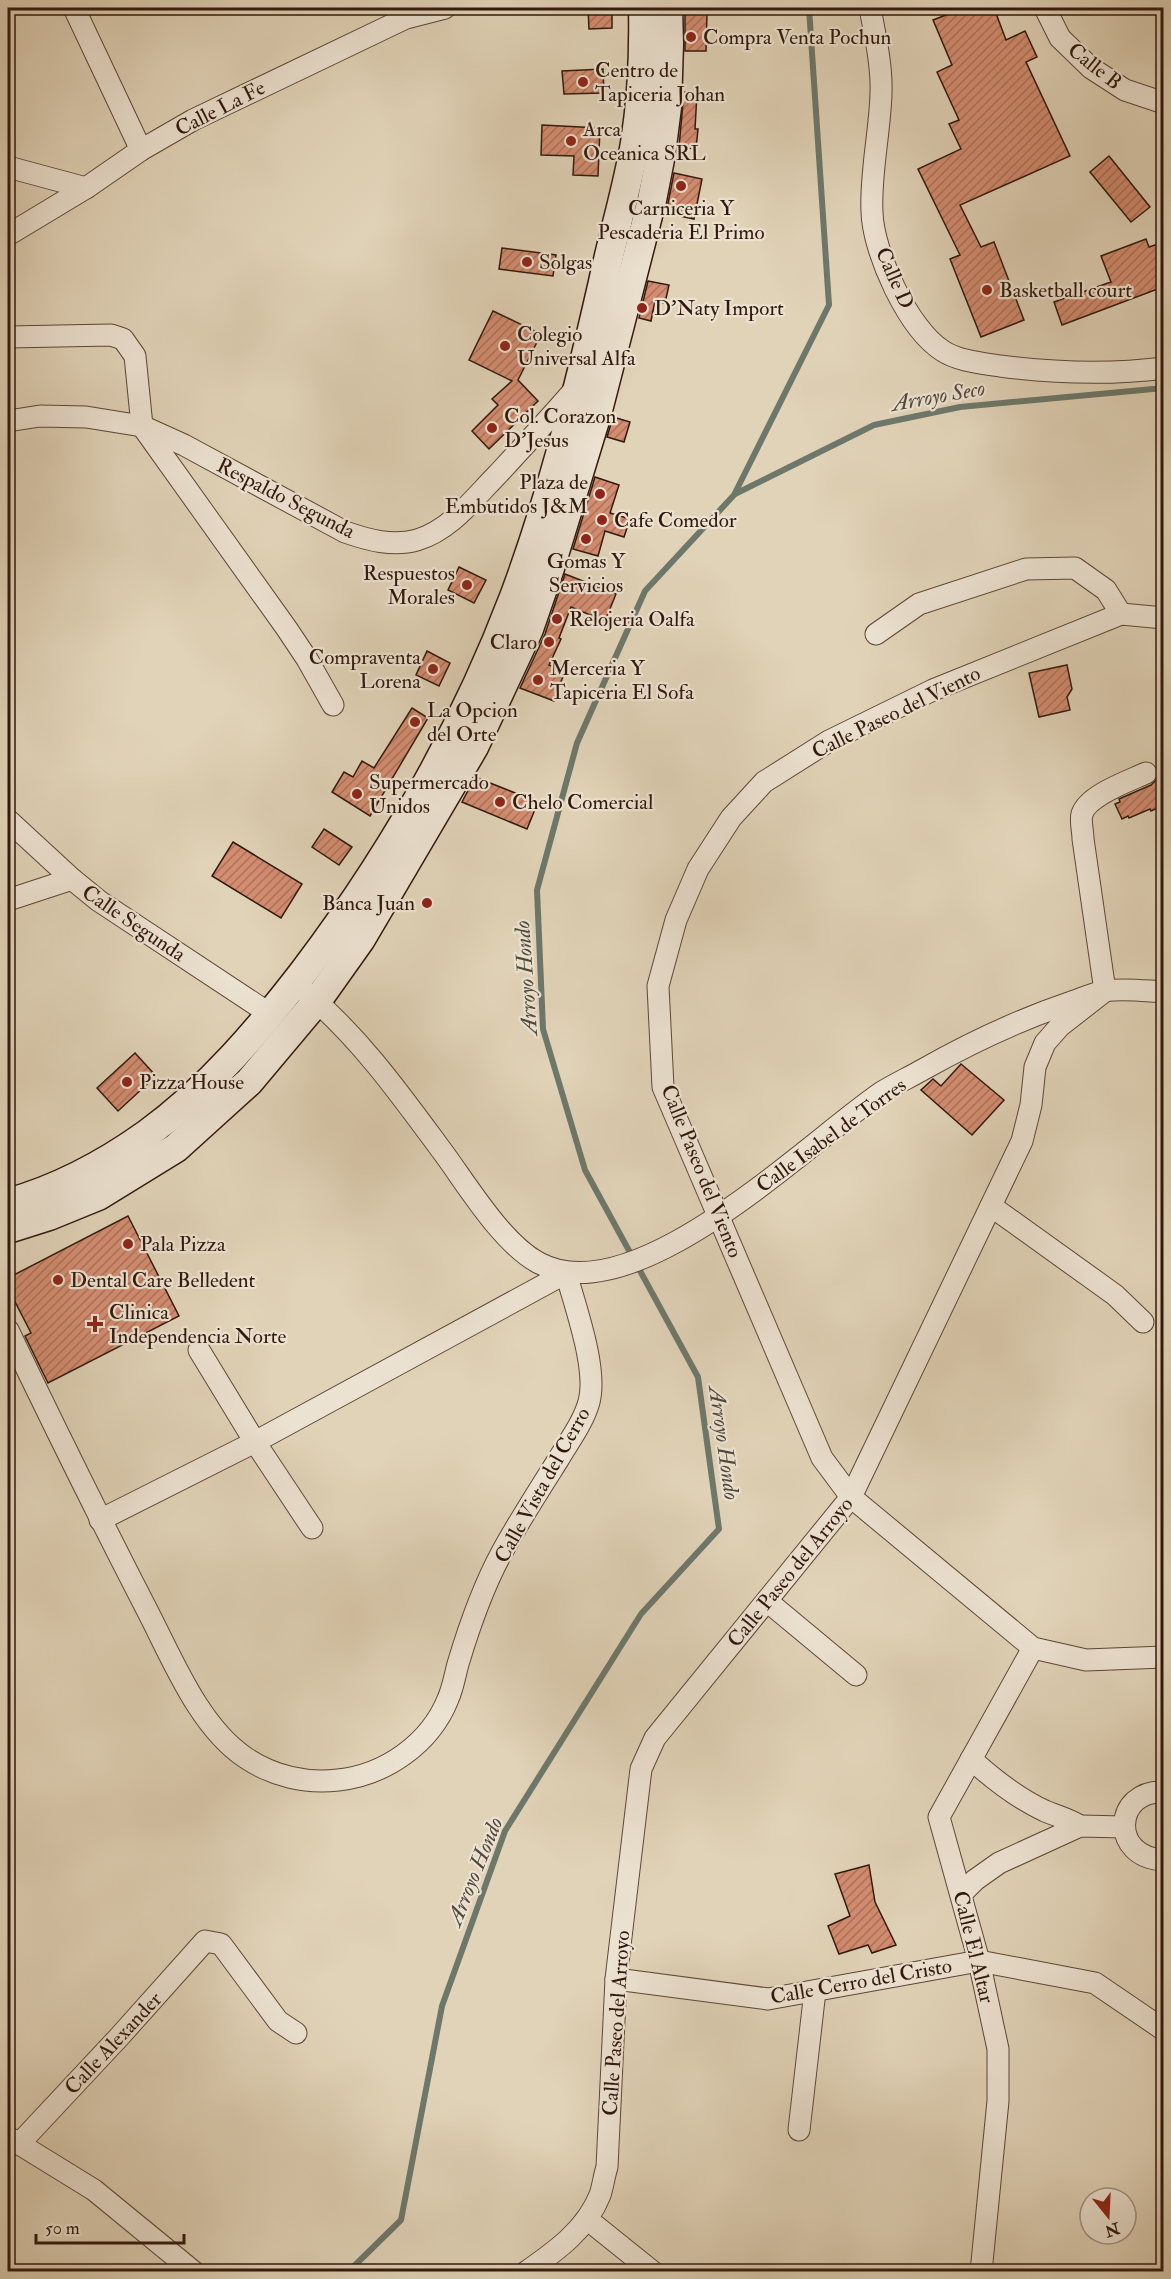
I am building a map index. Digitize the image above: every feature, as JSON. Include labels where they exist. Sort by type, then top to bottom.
[{"type":"main road","points":[[8,1203],[37,1195],[114,1156],[148,1133],[193,1097],[220,1070],[270,1014],[341,923],[410,815],[434,770],[485,668],[525,563],[580,385],[635,142],[641,92],[643,8]]},
{"type":"main road","points":[[8,1229],[49,1216],[98,1196],[176,1148],[249,1082],[317,1001],[361,939],[474,747],[529,629],[597,414],[659,165],[667,107],[668,8]]},
{"type":"street","points":[[74,8],[141,150]]},
{"type":"street","name":"Calle La Fe","points":[[8,235],[86,188],[141,150],[193,120],[406,18],[445,8]]},
{"type":"street","name":"Calle D","points":[[870,8],[881,92],[872,213],[882,260],[903,305],[924,333],[943,351],[977,363],[1046,372],[1164,368]]},
{"type":"street","name":"Calle B","points":[[1045,8],[1060,38],[1091,68],[1125,90],[1164,103]]},
{"type":"street","points":[[8,167],[86,188]]},
{"type":"street","points":[[8,337],[111,335],[123,339],[135,356],[142,426],[287,629],[333,705]]},
{"type":"street","name":"Respaldo Segunda","points":[[8,421],[40,416],[86,417],[142,426],[184,445],[345,532],[366,539],[400,543],[417,540],[448,523],[580,385]]},
{"type":"street","points":[[876,634],[919,604],[1026,569],[1075,568],[1106,590],[1121,614]]},
{"type":"street","name":"Calle Paseo del Viento","points":[[852,1497],[822,1458],[720,1216],[663,1088],[658,986],[676,920],[698,869],[730,818],[764,782],[829,741],[933,690],[1121,614],[1164,618]]},
{"type":"street","points":[[1105,991],[1083,838],[1082,815],[1088,804],[1098,796],[1146,773]]},
{"type":"street","name":"Calle Segunda","points":[[8,820],[99,901],[270,1014]]},
{"type":"street","points":[[8,900],[72,879]]},
{"type":"street","points":[[295,983],[354,1037],[381,1067],[492,1220],[520,1250],[537,1263],[566,1273]]},
{"type":"street","name":"Calle Isabel de Torres","points":[[566,1273],[595,1272],[623,1266],[720,1216],[786,1168],[884,1091],[963,1047],[1041,1013],[1105,991],[1164,992]]},
{"type":"street","name":"Calle Paseo del Arroyo","points":[[526,2271],[568,2241],[587,2219],[600,2194],[606,2167],[616,1979],[641,1769],[655,1738],[852,1497],[1022,1142],[1031,1105],[1035,1067],[1045,1042],[1060,1026],[1105,991]]},
{"type":"street","points":[[991,1206],[1115,1295],[1143,1322]]},
{"type":"street","points":[[100,1520],[255,1442],[566,1273]]},
{"type":"street","name":"Calle Vista del Cerro","points":[[8,1330],[100,1520],[193,1697],[227,1742],[245,1758],[270,1771],[293,1779],[323,1782],[350,1779],[375,1771],[401,1757],[418,1743],[435,1722],[448,1699],[472,1623],[500,1555],[579,1424],[589,1400],[591,1376],[566,1273]]},
{"type":"street","points":[[198,1350],[312,1528]]},
{"type":"street","points":[[852,1497],[1033,1648],[1086,1660],[1164,1657]]},
{"type":"street","points":[[767,1601],[856,1675]]},
{"type":"street","name":"Calle El Altar","points":[[981,2271],[998,2090],[998,2049],[979,1960],[939,1817],[1033,1648]]},
{"type":"street","points":[[971,1759],[994,1780],[1045,1811],[1080,1826],[1124,1827]]},
{"type":"street","points":[[1164,1792],[1147,1793],[1135,1800],[1126,1813],[1124,1827],[1127,1841],[1136,1852],[1148,1859],[1164,1860]]},
{"type":"street","points":[[961,1894],[975,1880],[999,1863],[1080,1826]]},
{"type":"street","name":"Calle Alexander","points":[[194,2271],[94,2190],[13,2140],[120,2036],[205,1941],[221,1944],[278,2021],[296,2033]]},
{"type":"street","name":"Calle Cerro del Cristo","points":[[616,1979],[768,2000],[979,1960],[1095,1983],[1164,2030]]},
{"type":"street","points":[[799,2130],[815,1991]]},
{"type":"street","points":[[587,2219],[653,2271]]},
{"type":"building","points":[[588,8],[612,8],[612,28],[589,29]]},
{"type":"building","points":[[943,8],[994,8],[1006,40],[1025,31],[1037,57],[1026,62],[1070,156],[960,205],[981,247],[994,242],[1024,320],[981,337],[950,259],[960,255],[918,169],[961,149],[949,124],[959,120],[937,72],[952,65],[933,20],[946,15]]},
{"type":"building","name":"Compra Venta Pochun","points":[[685,13],[707,13],[706,51],[685,51]]},
{"type":"building","name":"Centro de Tapiceria Johan","points":[[603,69],[604,93],[564,94],[562,71]]},
{"type":"building","points":[[684,92],[697,93],[696,149],[679,147]]},
{"type":"building","name":"Arca Oceanica SRL","points":[[542,125],[600,128],[598,176],[573,175],[574,156],[541,155]]},
{"type":"building","points":[[1109,156],[1150,207],[1131,222],[1090,172]]},
{"type":"building","points":[[674,173],[702,179],[694,219],[666,213]]},
{"type":"building","points":[[1146,239],[1149,247],[1164,242],[1163,287],[1062,325],[1054,302],[1111,282],[1101,256]]},
{"type":"building","name":"Solgas","points":[[502,248],[556,255],[553,276],[499,269]]},
{"type":"building","points":[[648,281],[669,285],[665,303],[655,301],[651,321],[639,318]]},
{"type":"building","points":[[493,311],[541,334],[518,380],[538,401],[489,449],[472,431],[498,405],[492,399],[512,381],[469,360]]},
{"type":"building","points":[[613,417],[630,422],[624,442],[607,437]]},
{"type":"building","points":[[595,477],[619,485],[610,513],[630,519],[624,537],[605,531],[598,556],[573,549]]},
{"type":"building","name":"Respuestos Morales","points":[[459,567],[486,580],[474,603],[448,590]]},
{"type":"building","points":[[565,574],[616,594],[605,621],[571,607],[559,638],[561,639],[549,665],[565,671],[554,701],[520,688],[545,634]]},
{"type":"building","name":"Compraventa Lorena","points":[[427,651],[450,663],[439,686],[416,675]]},
{"type":"building","points":[[1067,665],[1072,689],[1067,697],[1070,710],[1039,717],[1029,673]]},
{"type":"building","points":[[412,708],[428,718],[370,816],[332,792],[344,772],[353,777],[362,761],[374,768]]},
{"type":"building","name":"Chelo Comercial","points":[[475,777],[538,802],[527,829],[462,802]]},
{"type":"building","points":[[1157,779],[1164,805],[1122,819],[1115,804],[1120,802],[1119,799],[1151,785]]},
{"type":"building","points":[[324,829],[352,847],[339,865],[312,847]]},
{"type":"building","points":[[233,842],[302,884],[281,918],[212,876]]},
{"type":"building","name":"Pizza House","points":[[135,1053],[156,1076],[118,1111],[97,1088]]},
{"type":"building","points":[[961,1064],[1004,1100],[972,1135],[921,1090],[933,1079],[941,1086]]},
{"type":"building","name":"Clinica Independencia Norte","points":[[128,1216],[179,1316],[48,1383],[25,1336],[31,1333],[8,1288],[8,1278]]},
{"type":"building","points":[[869,1865],[875,1902],[896,1945],[872,1953],[868,1945],[839,1954],[828,1926],[850,1916],[835,1874]]},
{"type":"waterway","name":"Arroyo Hondo","points":[[348,2272],[401,2220],[442,2006],[505,1831],[641,1614],[719,1529],[698,1377],[585,1170],[543,1029],[537,890],[577,743],[645,591],[734,495],[829,305],[809,8]]},
{"type":"waterway","name":"Arroyo Seco","points":[[735,494],[874,425],[960,407],[1164,388]]},
{"type":"place","name":"Compra Venta Pochun","points":[[691,37]]},
{"type":"place","name":"Centro de Tapiceria Johan","points":[[583,82]]},
{"type":"place","name":"Arca Oceanica SRL","points":[[571,141]]},
{"type":"place","name":"Carniceria Y Pescaderia El Primo","points":[[681,186]]},
{"type":"place","name":"Solgas","points":[[527,262]]},
{"type":"place","name":"Basketball court","points":[[987,290]]},
{"type":"place","name":"D'Naty Import","points":[[642,308]]},
{"type":"place","name":"Colegio Universal Alfa","points":[[505,346]]},
{"type":"place","name":"Col. Corazon D'Jesus","points":[[492,428]]},
{"type":"place","name":"Plaza de Embutidos J&M","points":[[600,494]]},
{"type":"place","name":"Cafe Comedor","points":[[602,520]]},
{"type":"place","name":"Gomas Y Servicios","points":[[586,539]]},
{"type":"place","name":"Respuestos Morales","points":[[467,585]]},
{"type":"place","name":"Relojeria Oalfa","points":[[557,619]]},
{"type":"place","name":"Claro","points":[[549,642]]},
{"type":"place","name":"Compraventa Lorena","points":[[433,669]]},
{"type":"place","name":"Merceria Y Tapiceria El Sofa","points":[[538,680]]},
{"type":"place","name":"La Opcion del Orte","points":[[415,722]]},
{"type":"place","name":"Supermercado Unidos","points":[[357,794]]},
{"type":"place","name":"Chelo Comercial","points":[[500,802]]},
{"type":"place","name":"Banca Juan","points":[[427,903]]},
{"type":"place","name":"Pizza House","points":[[127,1082]]},
{"type":"place","name":"Pala Pizza","points":[[128,1244]]},
{"type":"place","name":"Dental Care Belledent","points":[[58,1280]]},
{"type":"place","name":"Clinica Independencia Norte","points":[[95,1324]]}]
